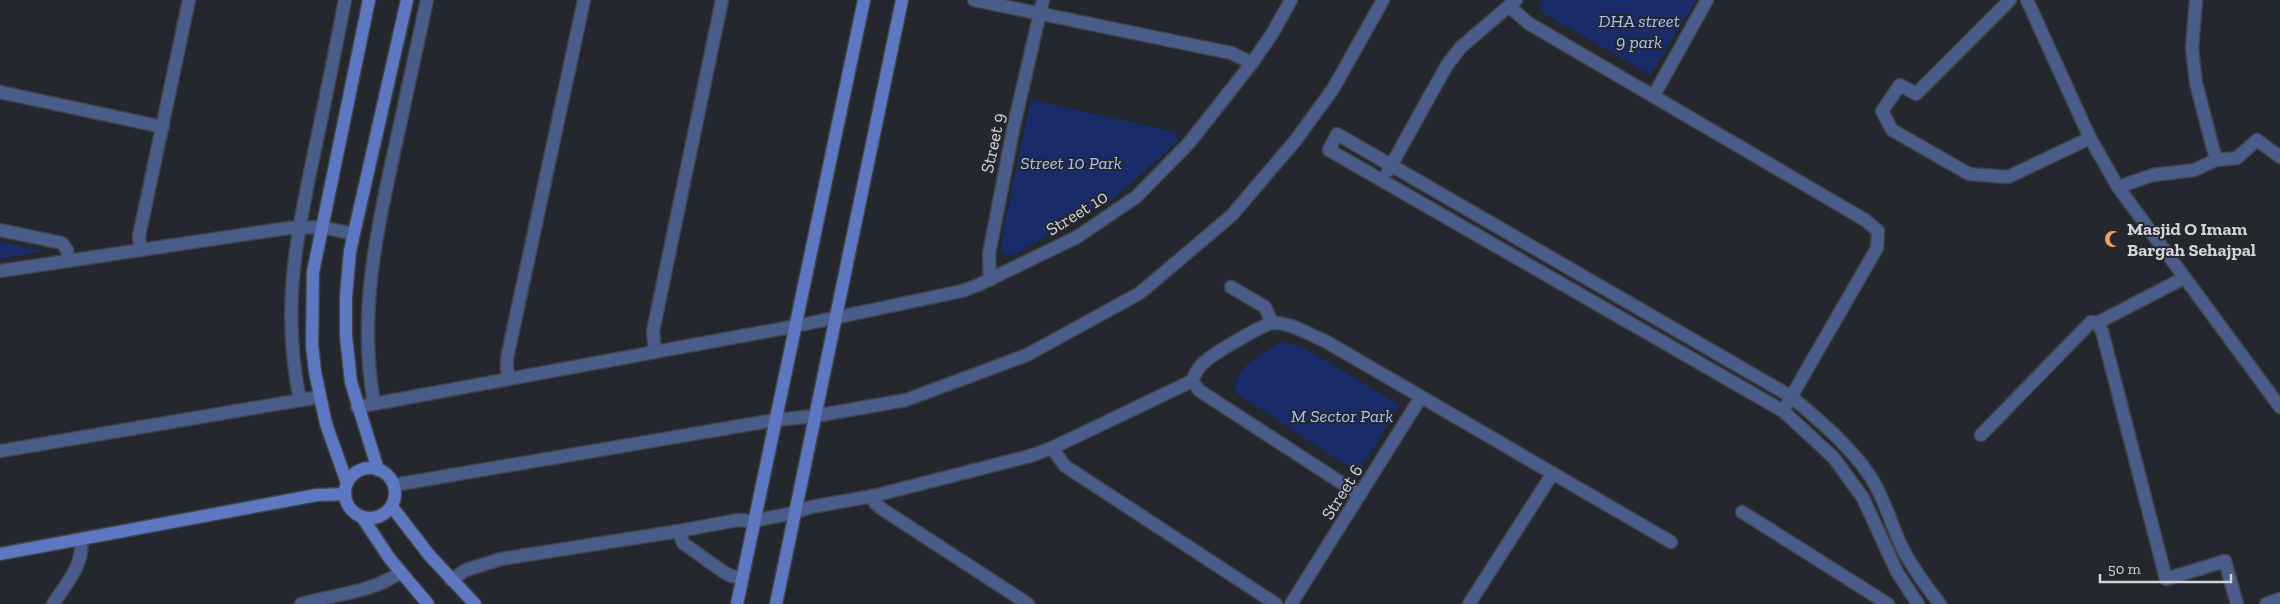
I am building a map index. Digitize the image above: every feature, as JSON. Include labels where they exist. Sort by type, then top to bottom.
[{"type":"street","points":[[140,248],[139,236],[190,0]]},
{"type":"street","points":[[300,400],[292,354],[290,329],[294,255],[346,0]]},
{"type":"street","points":[[369,0],[313,272],[312,345],[319,397],[346,489],[347,504],[353,512],[362,517],[401,572],[428,604]]},
{"type":"street","points":[[378,470],[357,407],[351,382],[346,337],[348,270],[354,234],[407,0]]},
{"type":"street","points":[[374,402],[368,370],[367,314],[374,253],[427,0]]},
{"type":"street","points":[[510,378],[507,370],[507,358],[584,0]]},
{"type":"street","points":[[655,352],[653,331],[722,0]]},
{"type":"street","points":[[737,604],[864,0]]},
{"type":"street","points":[[776,604],[902,0]]},
{"type":"street","points":[[974,0],[1232,53],[1252,63]]},
{"type":"street","name":"Street 9","points":[[990,280],[988,254],[1014,125],[1043,0]]},
{"type":"street","name":"Street 10","points":[[357,407],[374,402],[796,326],[962,291],[990,280],[1077,236],[1136,197],[1189,143],[1252,63],[1272,34],[1291,0]]},
{"type":"street","points":[[394,485],[775,420],[815,416],[906,400],[1027,355],[1140,294],[1232,215],[1295,141],[1333,89],[1382,0]]},
{"type":"street","points":[[1654,95],[1707,0]]},
{"type":"street","points":[[2010,0],[1916,94],[1900,85],[1882,111],[1892,130],[1969,174],[2008,177],[2090,138]]},
{"type":"street","points":[[2027,0],[2090,138],[2118,187],[2280,407]]},
{"type":"street","points":[[2196,0],[2192,48],[2195,74],[2216,160]]},
{"type":"street","points":[[1383,180],[1447,65],[1461,47],[1512,3],[1528,23],[1865,220],[1878,231],[1877,248],[1783,411]]},
{"type":"street","points":[[0,92],[163,127]]},
{"type":"street","points":[[1918,604],[1897,572],[1863,498],[1834,458],[1783,411],[1329,150],[1337,134],[1392,164],[1792,397],[1839,439],[1870,477],[1882,497],[1901,544],[1914,568],[1940,604]]},
{"type":"street","points":[[2118,187],[2153,174],[2194,170],[2216,160],[2237,158],[2257,140],[2280,157]]},
{"type":"street","points":[[0,271],[140,248],[299,227],[322,227],[354,234]]},
{"type":"street","points":[[0,230],[62,243],[67,250],[68,259]]},
{"type":"street","points":[[1981,435],[2090,322],[2097,323],[2184,278]]},
{"type":"street","points":[[1231,287],[1265,307],[1272,323]]},
{"type":"street","points":[[452,580],[466,570],[502,559],[738,520],[753,521],[794,513],[811,507],[873,496],[985,469],[1052,448],[1192,381],[1196,370],[1208,359],[1272,323],[1290,326],[1325,341],[1671,542]]},
{"type":"street","points":[[2097,323],[2102,331],[2166,579],[2225,561],[2237,604]]},
{"type":"street","points":[[1192,381],[1200,390],[1360,495]]},
{"type":"street","points":[[0,451],[319,397]]},
{"type":"street","name":"Street 6","points":[[1291,604],[1421,397]]},
{"type":"street","points":[[1052,448],[1065,466],[1276,604]]},
{"type":"street","points":[[346,489],[352,476],[369,468],[385,473],[394,485],[395,496],[392,507],[379,517],[362,517]]},
{"type":"street","points":[[1469,604],[1553,473]]},
{"type":"street","points":[[0,554],[346,489]]},
{"type":"street","points":[[873,496],[875,503],[882,509],[1028,604]]},
{"type":"street","points":[[392,507],[452,580],[476,604]]},
{"type":"street","points":[[1742,512],[1888,604]]},
{"type":"street","points":[[679,531],[683,543],[714,566],[731,576],[742,577]]},
{"type":"street","points":[[53,604],[77,566],[81,556],[81,540]]},
{"type":"street","points":[[301,604],[360,591],[387,582],[401,572]]},
{"type":"street","points":[[2266,604],[2280,599]]},
{"type":"green space","name":"DHA street 9 park","points":[[1541,0],[1696,0],[1650,75],[1545,14],[1540,8]]},
{"type":"green space","name":"Street 10 Park","points":[[1031,100],[1176,132],[1177,142],[1112,200],[1014,255],[1005,256],[1001,250],[1002,236]]},
{"type":"green space","points":[[0,242],[44,251],[0,259]]},
{"type":"green space","name":"M Sector Park","points":[[1281,342],[1300,346],[1400,405],[1358,473],[1236,393],[1236,384],[1243,368]]},
{"type":"place","name":"Masjid O Imam Bargah Sehajpal","points":[[2113,239]]}]
